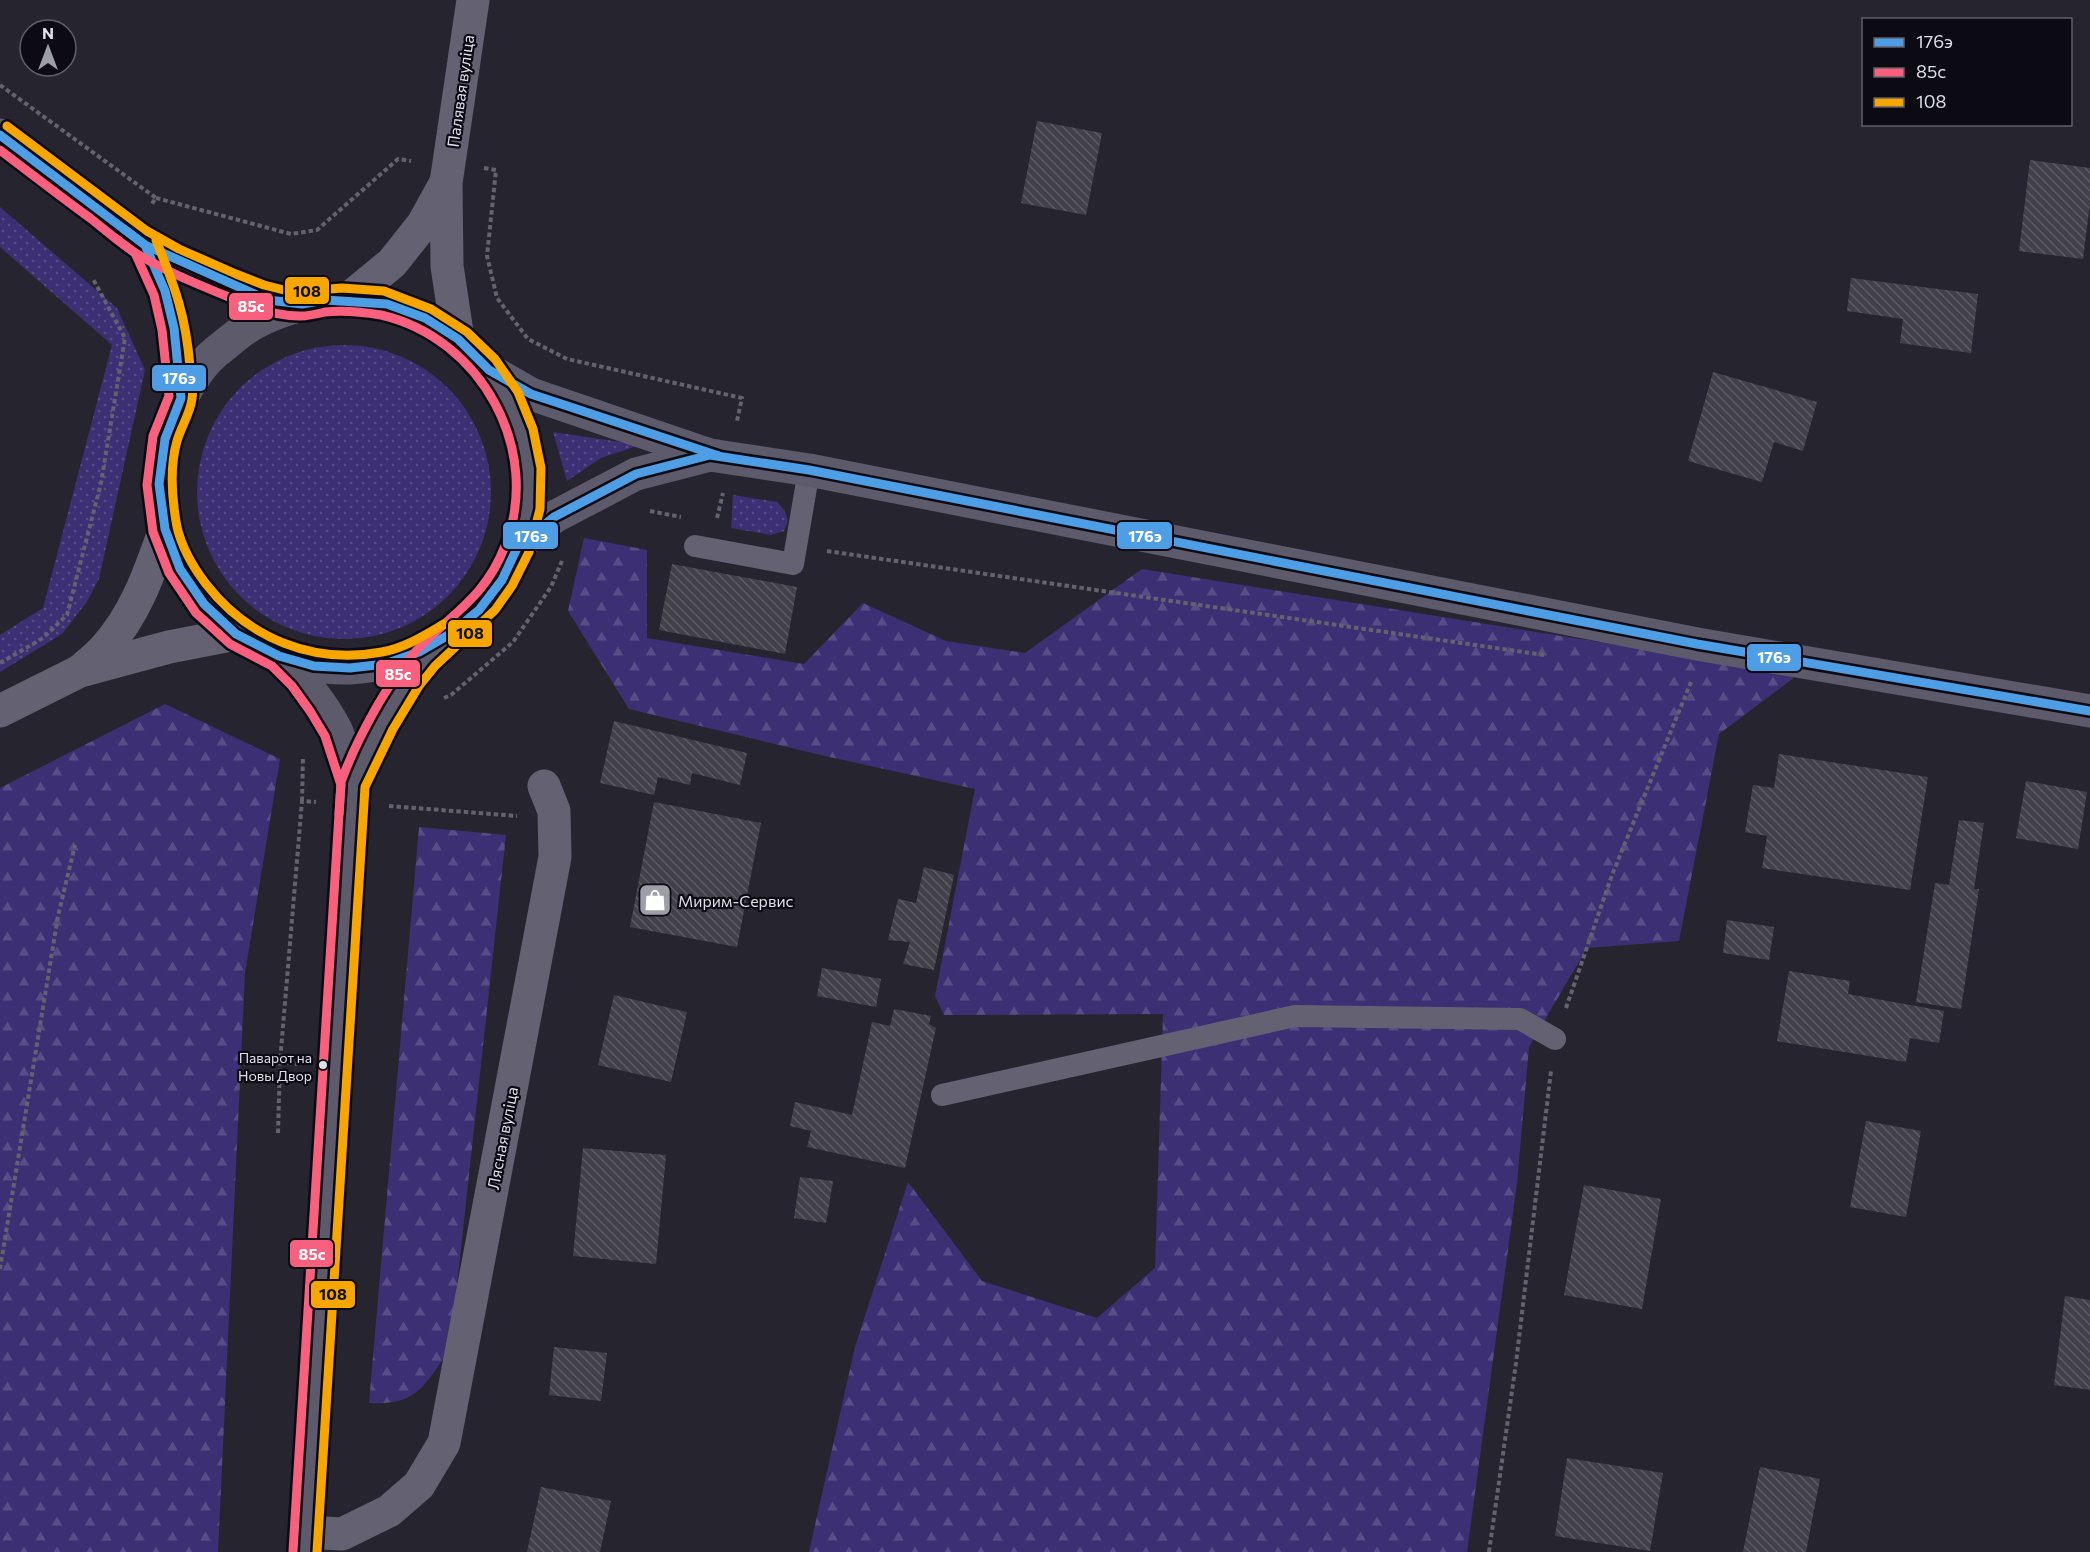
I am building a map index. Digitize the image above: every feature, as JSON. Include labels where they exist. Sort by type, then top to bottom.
[{"type":"main road","points":[[0,135],[145,244],[268,300],[302,304]]},
{"type":"main road","points":[[145,244],[165,291],[174,328],[181,398]]},
{"type":"main road","points":[[352,784],[404,688],[420,665],[450,634],[479,610],[502,580],[518,546],[527,510],[528,472],[522,436],[509,401],[489,370],[458,339],[425,318],[387,304],[325,300],[302,304],[253,323],[212,355],[181,398],[165,439],[159,484],[165,529],[180,569],[204,604],[236,634],[279,656],[314,666],[350,668],[385,664],[419,652],[450,634]]},
{"type":"main road","points":[[489,370],[531,394],[710,455],[809,470],[1697,644],[2090,711]]},
{"type":"main road","points":[[518,546],[554,517],[636,474],[710,455]]},
{"type":"main road","points":[[279,656],[314,695],[336,731],[352,784],[306,1542]]},
{"type":"street","name":"Палявая вуліца","points":[[458,339],[447,266],[446,183],[473,0]]},
{"type":"street","name":"Палявая вуліца","points":[[347,300],[392,263],[423,224],[446,183]]},
{"type":"street","points":[[80,671],[106,647],[134,609],[150,573],[165,529]]},
{"type":"street","points":[[0,711],[80,671],[169,647],[236,634]]},
{"type":"street","name":"Лясная вуліца","points":[[306,1542],[342,1534],[389,1511],[419,1485],[444,1443],[555,857],[554,811],[544,786]]},
{"type":"lane","points":[[695,546],[793,564],[809,470]]},
{"type":"lane","points":[[942,1095],[1295,1016],[1520,1019],[1555,1039]]},
{"type":"path","points":[[0,85],[156,198],[151,205]]},
{"type":"path","points":[[0,663],[43,638],[67,615],[101,483],[125,338],[93,279]]},
{"type":"path","points":[[640,512],[649,511],[682,517]]},
{"type":"path","points":[[442,699],[451,695],[513,642],[551,587],[563,558]]},
{"type":"path","points":[[1489,1552],[1516,1363],[1555,1039],[1612,874],[1693,677],[1697,644]]},
{"type":"path","points":[[302,801],[304,747]]},
{"type":"path","points":[[402,807],[491,814]]},
{"type":"path","points":[[0,1269],[58,916],[75,845]]},
{"type":"path","points":[[278,1133],[280,1062],[292,924]]},
{"type":"green space","points":[[0,207],[117,308],[145,370],[99,579],[86,603],[62,634],[0,672],[0,635],[43,608],[112,345],[0,247]]},
{"type":"green space","points":[[330,345],[358,345],[387,351],[414,362],[438,378],[458,398],[474,422],[485,449],[489,463],[491,492],[489,521],[474,562],[458,586],[438,606],[414,622],[387,633],[358,639],[330,639],[301,633],[274,622],[250,606],[230,586],[214,562],[203,535],[197,506],[197,478],[203,449],[214,422],[230,398],[250,378],[274,362],[301,351]]},
{"type":"green space","points":[[553,432],[640,445],[601,458],[567,481]]},
{"type":"green space","points":[[733,495],[777,502],[785,511],[788,521],[784,531],[771,535],[731,528]]},
{"type":"green space","points":[[584,538],[647,550],[647,638],[804,664],[863,603],[946,641],[1025,653],[1142,569],[1799,674],[1719,734],[1679,941],[1587,948],[1529,1047],[1517,1183],[1467,1552],[809,1552],[855,1347],[908,1182],[982,1281],[1097,1318],[1155,1268],[1163,1014],[944,1015],[935,996],[975,789],[629,709],[568,611]]},
{"type":"green space","points":[[165,704],[280,759],[245,973],[218,1552],[0,1552],[0,788]]},
{"type":"green space","points":[[419,827],[506,835],[450,1349],[426,1382],[410,1396],[399,1401],[369,1403]]},
{"type":"building","points":[[1037,121],[1102,133],[1086,215],[1021,203]]},
{"type":"building","points":[[2030,160],[2090,168],[2090,203],[2083,259],[2019,251]]},
{"type":"building","points":[[1851,278],[1978,294],[1971,353],[1900,343],[1903,319],[1847,311]]},
{"type":"building","points":[[1713,372],[1817,402],[1803,451],[1774,442],[1762,482],[1688,461]]},
{"type":"building","points":[[672,564],[797,587],[785,654],[659,630]]},
{"type":"building","points":[[614,721],[747,753],[740,785],[692,773],[690,785],[658,777],[654,795],[600,783]]},
{"type":"building","points":[[1779,754],[1928,777],[1910,890],[1762,868],[1767,836],[1745,832],[1753,785],[1774,788]]},
{"type":"building","points":[[2026,781],[2087,792],[2078,849],[2016,838]]},
{"type":"building","points":[[654,802],[761,823],[737,947],[630,927]]},
{"type":"building","points":[[1959,820],[1984,823],[1974,889],[1979,889],[1961,1009],[1916,1002],[1935,883],[1949,885]]},
{"type":"building","points":[[924,867],[954,875],[934,970],[903,964],[910,942],[888,940],[898,899],[916,903]]},
{"type":"building","points":[[1727,920],[1774,927],[1769,960],[1723,953]]},
{"type":"building","points":[[822,968],[881,979],[876,1007],[817,996]]},
{"type":"building","points":[[1789,971],[1850,981],[1848,994],[1944,1011],[1939,1043],[1910,1038],[1906,1062],[1777,1041]]},
{"type":"building","points":[[614,995],[687,1012],[671,1082],[598,1065]]},
{"type":"building","points":[[894,1009],[931,1016],[929,1024],[936,1028],[905,1168],[807,1147],[811,1131],[790,1126],[795,1102],[852,1115],[872,1022],[890,1026]]},
{"type":"building","points":[[1866,1121],[1921,1131],[1906,1217],[1850,1207]]},
{"type":"building","points":[[583,1148],[666,1155],[656,1264],[573,1256]]},
{"type":"building","points":[[800,1177],[833,1181],[826,1223],[794,1218]]},
{"type":"building","points":[[1584,1185],[1661,1199],[1642,1309],[1564,1295]]},
{"type":"building","points":[[2065,1296],[2090,1300],[2090,1390],[2054,1385]]},
{"type":"building","points":[[554,1347],[607,1353],[601,1401],[549,1395]]},
{"type":"building","points":[[1567,1458],[1663,1473],[1650,1551],[1555,1536]]},
{"type":"building","points":[[1760,1467],[1820,1479],[1806,1552],[1743,1552]]},
{"type":"building","points":[[541,1487],[611,1501],[600,1552],[527,1552]]},
{"type":"transit line","name":"108","points":[[7,126],[147,231],[179,249],[236,274],[264,285],[292,292],[342,288],[384,291],[431,309],[467,332],[495,359],[518,392],[533,429],[541,468],[540,509],[529,552],[512,586],[495,610],[435,666],[419,686],[393,729],[365,787],[317,1552]]},
{"type":"transit line","name":"176э","points":[[0,135],[145,245],[165,291],[174,328],[181,398],[165,439],[159,484],[165,529],[180,569],[204,604],[236,634],[279,656],[314,666],[350,668],[385,664],[419,652],[450,634],[479,610],[502,580],[518,546],[554,517],[636,474],[710,455],[809,470],[1697,644],[2090,711]]},
{"type":"transit line","name":"85с","points":[[0,150],[134,252],[197,284],[251,306],[275,313],[300,316],[332,311],[360,312],[381,315],[417,328],[448,347],[474,373],[495,403],[509,437],[516,473],[515,509],[505,546],[497,564],[478,592],[417,650],[395,678],[364,731],[341,782],[293,1551]]},
{"type":"transit line","name":"176э","points":[[124,229],[145,245],[268,300],[302,304],[325,300],[387,304],[425,318],[458,339],[489,370],[531,394],[719,456]]},
{"type":"transit line","name":"85с","points":[[115,238],[135,253],[154,295],[162,330],[169,396],[153,436],[147,485],[153,532],[169,573],[196,613],[230,644],[272,666],[292,686],[310,711],[325,736],[341,785],[339,814]]},
{"type":"transit line","name":"108","points":[[156,240],[174,287],[182,317],[193,387],[191,405],[174,452],[172,484],[175,517],[185,550],[206,584],[223,603],[262,633],[307,650],[356,655],[382,652],[407,644],[444,624]]},
{"type":"place","name":"Мирим-Сервис","points":[[655,900]]},
{"type":"place","name":"Паварот на Новы Двор","points":[[323,1065]]}]
